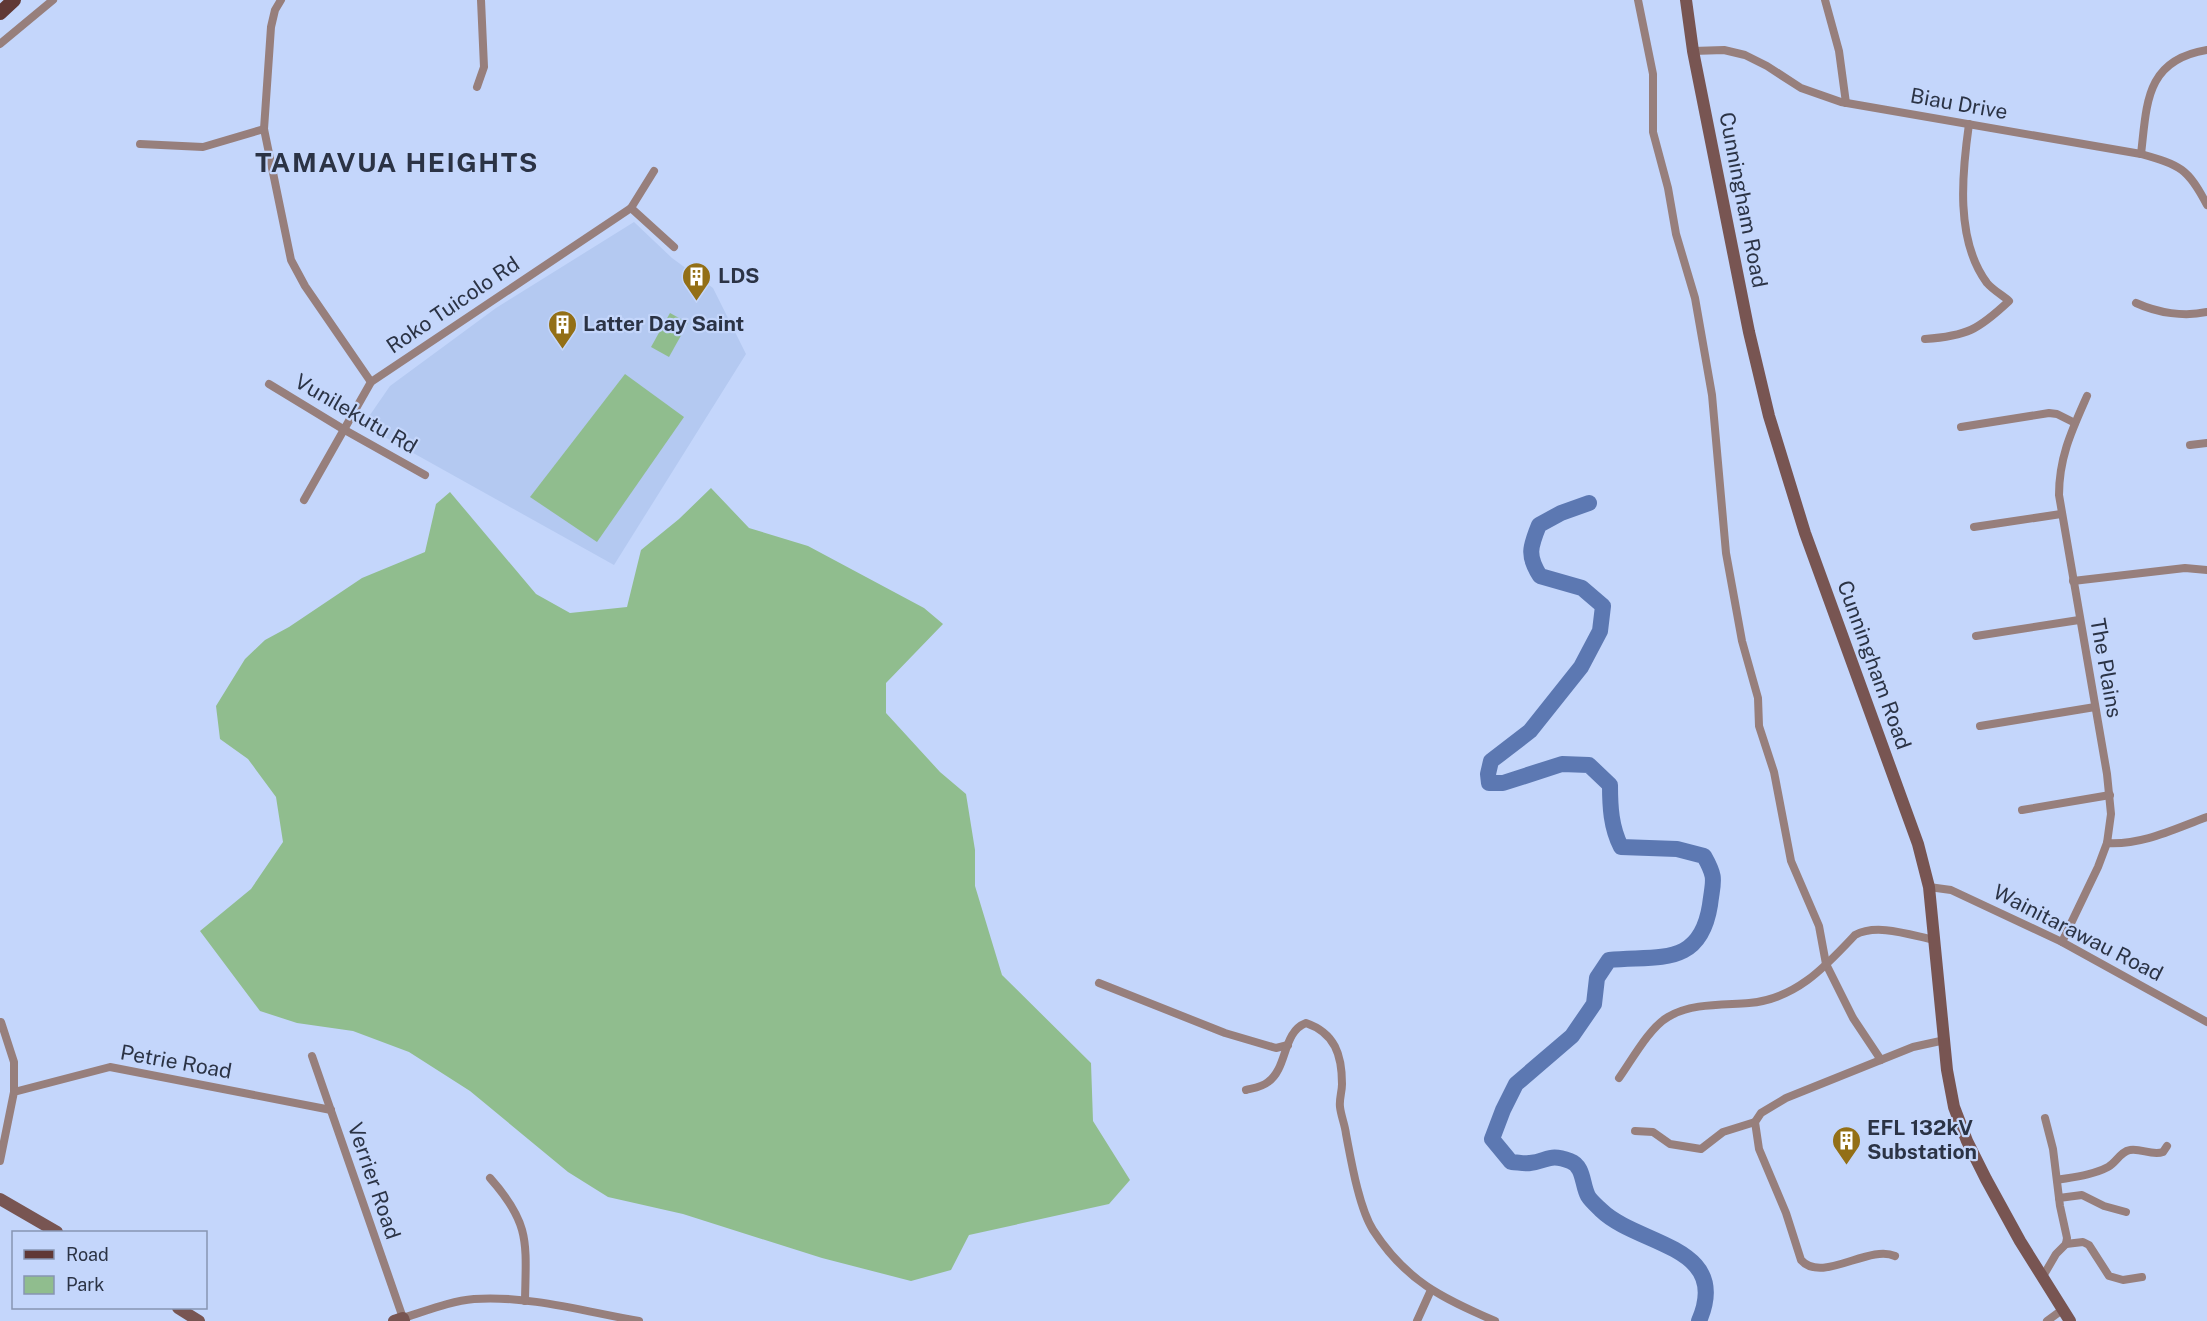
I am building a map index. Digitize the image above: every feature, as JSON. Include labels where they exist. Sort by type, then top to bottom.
[{"type":"main road","points":[[0,13],[14,0]]},
{"type":"main road","name":"Cunningham Road","points":[[1686,0],[1693,51],[1749,332],[1769,416],[1805,532],[1918,844],[1929,887],[1949,1084],[1964,1133],[1986,1179],[2042,1278],[2070,1321]]},
{"type":"main road","points":[[0,1199],[54,1231]]},
{"type":"main road","points":[[180,1309],[199,1321]]},
{"type":"street","points":[[0,44],[53,0]]},
{"type":"street","points":[[281,0],[275,10],[271,27],[264,129],[291,260],[305,286],[371,382]]},
{"type":"street","points":[[477,87],[484,67],[481,0]]},
{"type":"street","points":[[1638,0],[1653,74],[1653,132],[1668,188],[1676,234],[1695,298],[1712,395],[1726,553],[1742,641],[1758,698],[1759,726],[1774,772],[1791,861],[1819,926],[1826,964],[1853,1018],[1881,1060]]},
{"type":"street","points":[[1825,0],[1839,51],[1846,103]]},
{"type":"street","name":"Biau Drive","points":[[1693,51],[1724,50],[1745,55],[1801,88],[1846,103],[2141,154],[2164,160],[2181,168],[2193,179],[2207,205]]},
{"type":"street","points":[[2141,154],[2147,103],[2155,79],[2172,64],[2196,52],[2207,50]]},
{"type":"street","points":[[1925,339],[1950,337],[1970,332],[2009,301],[1988,284],[1977,267],[1968,236],[1962,185],[1969,124]]},
{"type":"street","points":[[140,144],[203,147],[264,129]]},
{"type":"street","name":"Roko Tuicolo Rd","points":[[304,500],[371,382],[631,208],[654,171]]},
{"type":"street","points":[[631,208],[674,247]]},
{"type":"street","points":[[2136,303],[2175,314],[2207,312]]},
{"type":"street","name":"Vunilekutu Rd","points":[[269,384],[425,475]]},
{"type":"street","name":"The Plains","points":[[2062,942],[2098,867],[2107,843],[2111,814],[2110,795],[2059,495],[2060,466],[2087,396]]},
{"type":"street","points":[[1961,428],[2049,413],[2057,414],[2075,423]]},
{"type":"street","points":[[2190,445],[2207,443]]},
{"type":"street","points":[[1974,527],[2061,514]]},
{"type":"street","points":[[2073,581],[2185,568],[2207,570]]},
{"type":"street","points":[[1976,636],[2079,620]]},
{"type":"street","points":[[1980,726],[2095,707]]},
{"type":"street","points":[[2022,810],[2110,795]]},
{"type":"street","points":[[2107,843],[2138,842],[2207,817]]},
{"type":"street","name":"Wainitarawau Road","points":[[1929,887],[1951,890],[2062,942],[2207,1022]]},
{"type":"street","points":[[1619,1077],[1667,1017],[1689,1009],[1775,999],[1792,992],[1809,981],[1855,935],[1864,930],[1883,930],[1934,940]]},
{"type":"street","points":[[1099,982],[1225,1033],[1276,1048],[1288,1045]]},
{"type":"street","points":[[0,1161],[14,1092],[14,1062],[1,1022]]},
{"type":"street","points":[[1246,1090],[1268,1083],[1274,1077],[1296,1030],[1306,1023],[1319,1027],[1331,1038],[1339,1055],[1342,1084],[1340,1106],[1349,1152],[1372,1228],[1396,1261],[1418,1282],[1458,1305],[1495,1321]]},
{"type":"street","points":[[1635,1131],[1653,1132],[1670,1144],[1701,1149],[1723,1132],[1755,1122],[1761,1113],[1786,1098],[1913,1047],[1945,1040]]},
{"type":"street","name":"Verrier Road","points":[[312,1056],[400,1320]]},
{"type":"street","name":"Petrie Road","points":[[14,1092],[110,1067],[331,1110]]},
{"type":"street","points":[[2045,1118],[2053,1149],[2059,1198],[2067,1235],[2066,1244]]},
{"type":"street","points":[[1755,1122],[1759,1149],[1786,1214],[1801,1260],[1805,1264],[1817,1268],[1881,1253],[1895,1256]]},
{"type":"street","points":[[2057,1180],[2110,1166],[2124,1152],[2130,1150],[2158,1154],[2163,1152],[2167,1146]]},
{"type":"street","points":[[490,1178],[514,1209],[523,1228],[526,1244],[525,1300]]},
{"type":"street","points":[[2059,1198],[2082,1195],[2104,1206],[2126,1212]]},
{"type":"street","points":[[2042,1278],[2056,1254],[2066,1244],[2083,1242],[2089,1245],[2109,1276],[2122,1280],[2142,1277]]},
{"type":"street","points":[[1417,1321],[1431,1290]]},
{"type":"street","points":[[400,1320],[448,1304],[475,1299],[525,1300],[639,1321]]},
{"type":"street","points":[[2047,1321],[2062,1310]]},
{"type":"shaded area","points":[[634,222],[672,258],[713,288],[746,354],[614,565],[363,425],[390,386],[496,308]]},
{"type":"green space","points":[[670,313],[688,323],[669,357],[651,347]]},
{"type":"green space","points":[[625,374],[684,417],[597,542],[530,497]]},
{"type":"green space","points":[[711,488],[749,528],[808,546],[924,608],[943,624],[886,683],[886,713],[940,772],[966,794],[975,850],[975,886],[1002,975],[1091,1063],[1093,1121],[1130,1180],[1109,1204],[969,1235],[951,1270],[911,1281],[822,1258],[683,1214],[608,1197],[568,1172],[470,1091],[409,1052],[353,1031],[297,1023],[260,1011],[200,931],[251,889],[283,842],[276,797],[248,759],[220,739],[216,706],[245,659],[265,640],[289,627],[362,578],[425,552],[436,504],[450,492],[536,594],[570,613],[627,607],[641,550],[679,519]]},
{"type":"waterway","points":[[1589,503],[1561,513],[1539,525],[1531,551],[1533,563],[1540,576],[1582,588],[1603,606],[1600,631],[1581,667],[1530,731],[1491,761],[1488,774],[1489,783],[1503,783],[1562,764],[1589,765],[1610,785],[1612,817],[1621,847],[1677,849],[1704,856],[1713,880],[1710,905],[1705,925],[1697,939],[1687,949],[1660,957],[1609,960],[1597,978],[1594,1004],[1572,1036],[1516,1084],[1492,1139],[1511,1162],[1528,1163],[1557,1158],[1575,1163],[1588,1196],[1601,1210],[1617,1222],[1676,1250],[1692,1262],[1703,1277],[1706,1296],[1699,1321]]},
{"type":"place","name":"LDS","points":[[697,302]]},
{"type":"place","name":"Latter Day Saint","points":[[562,350]]},
{"type":"place","name":"EFL 132kV Substation","points":[[1846,1166]]},
{"type":"district","name":"TAMAVUA HEIGHTS","points":[[397,163]]}]
